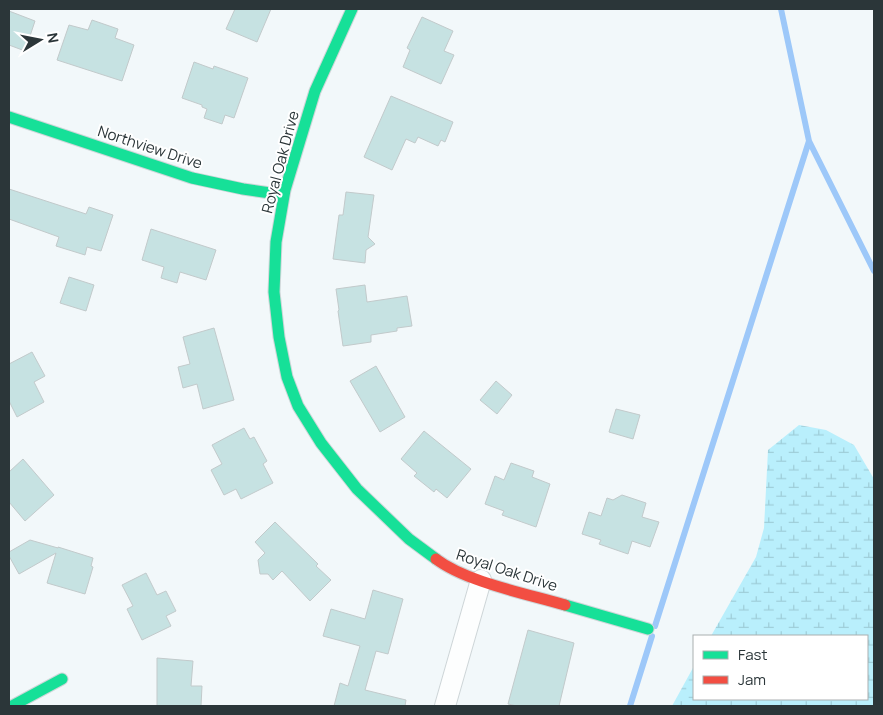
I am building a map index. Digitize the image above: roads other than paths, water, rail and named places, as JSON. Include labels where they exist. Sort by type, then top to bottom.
[{"type":"street","name":"Royal Oak Drive","points":[[352,9],[315,92],[284,196],[276,242],[274,292],[279,337],[287,377],[298,406],[321,443],[358,489],[409,539],[440,562],[481,580],[648,629]]},
{"type":"street","name":"Northview Drive","points":[[9,118],[192,178],[284,196]]},
{"type":"street","points":[[445,706],[481,580]]},
{"type":"street","points":[[12,706],[62,679]]},
{"type":"waterway","points":[[781,9],[809,141],[874,271]]},
{"type":"waterway","points":[[655,626],[809,141]]},
{"type":"waterway","points":[[630,706],[652,636]]}]
